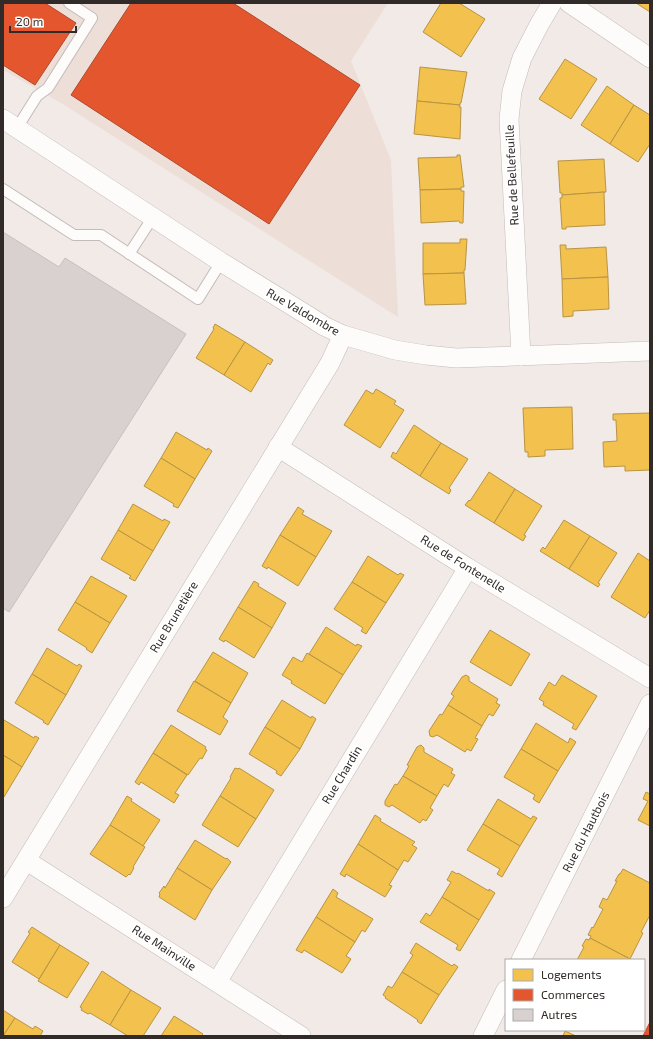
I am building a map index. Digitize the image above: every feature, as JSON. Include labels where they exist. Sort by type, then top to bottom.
[{"type":"street","name":"Rue de Bellefeuille","points":[[521,356],[509,120],[512,91],[522,58],[538,25],[552,3]]},
{"type":"street","points":[[569,3],[650,58]]},
{"type":"street","name":"Rue Valdombre","points":[[10,124],[221,262],[324,326],[343,335],[395,350],[456,358],[650,351]]},
{"type":"street","name":"Rue Brunetière","points":[[3,898],[330,363],[343,335]]},
{"type":"street","name":"Rue de Fontenelle","points":[[278,447],[468,568],[650,678]]},
{"type":"street","name":"Rue Chardin","points":[[217,982],[468,568]]},
{"type":"street","name":"Rue du Hautbois","points":[[522,959],[650,704]]},
{"type":"street","name":"Rue Mainville","points":[[27,861],[301,1036]]},
{"type":"street","points":[[483,1036],[505,992]]},
{"type":"lane","points":[[10,124],[37,96],[48,88],[92,18],[68,3]]},
{"type":"lane","points":[[3,189],[74,235],[101,235],[198,299],[221,262]]},
{"type":"lane","points":[[129,254],[153,217]]},
{"type":"shaded area","points":[[3,3],[388,3],[351,61],[391,160],[398,317],[61,103],[3,70]]},
{"type":"building: Logements","points":[[441,3],[459,3],[485,19],[461,57],[423,32]]},
{"type":"building: Logements","points":[[636,3],[650,3],[650,12]]},
{"type":"building: Logements","points":[[565,59],[597,79],[571,119],[539,99]]},
{"type":"building: Logements","points":[[420,67],[467,72],[460,105],[417,101]]},
{"type":"building: Logements","points":[[607,86],[634,105],[610,144],[581,125]]},
{"type":"building: Logements","points":[[417,101],[460,105],[460,139],[414,134]]},
{"type":"building: Logements","points":[[634,105],[650,115],[650,144],[638,162],[610,144]]},
{"type":"building: Logements","points":[[457,155],[460,155],[464,187],[461,187],[461,189],[420,190],[418,158],[457,157]]},
{"type":"building: Logements","points":[[604,159],[606,192],[562,195],[562,193],[560,193],[558,161]]},
{"type":"building: Logements","points":[[461,189],[461,191],[464,191],[463,223],[460,223],[459,221],[421,223],[420,190]]},
{"type":"building: Logements","points":[[604,192],[605,225],[566,227],[566,229],[562,229],[560,198],[562,198],[562,195]]},
{"type":"building: Logements","points":[[460,239],[467,239],[464,273],[423,274],[423,243],[460,243]]},
{"type":"building: Logements","points":[[560,245],[566,245],[566,249],[606,247],[608,277],[562,279]]},
{"type":"building: Logements","points":[[464,273],[466,304],[425,305],[423,274]]},
{"type":"building: Logements","points":[[608,277],[609,309],[573,311],[573,316],[563,317],[562,279]]},
{"type":"building: Logements","points":[[215,324],[245,342],[224,375],[196,358],[214,329]]},
{"type":"building: Logements","points":[[245,342],[273,360],[270,365],[268,363],[251,392],[224,375]]},
{"type":"building: Logements","points":[[376,389],[396,401],[394,404],[404,410],[380,448],[344,425],[366,390],[373,394]]},
{"type":"building: Logements","points":[[572,407],[573,449],[545,450],[545,456],[528,457],[528,452],[525,452],[523,408]]},
{"type":"building: Logements","points":[[650,413],[650,470],[625,471],[625,466],[604,467],[603,442],[617,441],[616,420],[613,420],[613,414]]},
{"type":"building: Logements","points":[[414,425],[441,443],[420,476],[391,457],[393,452],[396,454]]},
{"type":"building: Logements","points":[[176,432],[207,450],[208,448],[212,451],[195,479],[161,458]]},
{"type":"building: Logements","points":[[441,443],[468,459],[449,488],[451,490],[449,494],[420,476]]},
{"type":"building: Logements","points":[[161,458],[195,479],[178,508],[144,486]]},
{"type":"building: Logements","points":[[489,472],[515,489],[494,523],[465,505],[469,500],[470,501]]},
{"type":"building: Logements","points":[[515,489],[542,506],[524,535],[526,536],[523,541],[494,523]]},
{"type":"building: Logements","points":[[133,504],[163,521],[164,519],[170,522],[153,551],[118,530]]},
{"type":"building: Logements","points":[[298,507],[304,511],[302,514],[332,531],[316,557],[280,535]]},
{"type":"building: Logements","points":[[564,520],[590,536],[569,569],[540,551],[543,547],[545,549]]},
{"type":"building: Logements","points":[[118,530],[153,551],[135,581],[129,578],[131,576],[101,559]]},
{"type":"building: Logements","points":[[280,535],[316,557],[298,586],[268,567],[267,569],[262,566]]},
{"type":"building: Logements","points":[[590,536],[617,553],[598,583],[600,584],[598,587],[569,569]]},
{"type":"building: Logements","points":[[638,553],[650,561],[650,610],[645,618],[611,597]]},
{"type":"building: Logements","points":[[368,556],[398,575],[400,573],[404,575],[386,603],[352,582]]},
{"type":"building: Logements","points":[[91,576],[127,596],[110,623],[75,602]]},
{"type":"building: Logements","points":[[254,581],[259,584],[258,586],[286,603],[272,628],[238,607]]},
{"type":"building: Logements","points":[[352,582],[386,603],[366,634],[361,631],[363,628],[334,609]]},
{"type":"building: Logements","points":[[75,602],[110,623],[92,653],[86,649],[87,648],[58,630]]},
{"type":"building: Logements","points":[[238,607],[272,628],[254,658],[225,640],[224,642],[219,639]]},
{"type":"building: Logements","points":[[326,627],[356,646],[357,644],[362,646],[343,675],[309,654]]},
{"type":"building: Logements","points":[[490,630],[530,654],[511,686],[470,662]]},
{"type":"building: Logements","points":[[47,648],[77,666],[79,664],[82,666],[66,695],[32,674]]},
{"type":"building: Logements","points":[[213,652],[248,673],[231,703],[195,681]]},
{"type":"building: Logements","points":[[307,653],[343,675],[325,704],[291,683],[292,681],[282,675],[293,657],[302,662]]},
{"type":"building: Logements","points":[[32,674],[66,695],[48,725],[15,703]]},
{"type":"building: Logements","points":[[466,675],[469,677],[469,681],[498,699],[496,703],[500,705],[493,716],[489,714],[482,726],[448,705],[454,696],[451,694],[462,677]]},
{"type":"building: Logements","points":[[562,675],[597,696],[576,730],[572,728],[574,724],[543,705],[544,702],[539,699],[549,682],[555,686]]},
{"type":"building: Logements","points":[[194,681],[231,703],[223,717],[228,721],[220,735],[177,711]]},
{"type":"building: Logements","points":[[282,700],[311,718],[312,716],[316,719],[300,749],[265,727]]},
{"type":"building: Logements","points":[[448,705],[482,726],[475,738],[478,739],[471,751],[467,749],[465,752],[437,735],[433,737],[430,736],[429,731]]},
{"type":"building: Logements","points":[[4,720],[34,738],[35,736],[39,738],[22,767],[3,755]]},
{"type":"building: Logements","points":[[536,723],[568,743],[570,738],[576,742],[558,771],[521,749]]},
{"type":"building: Logements","points":[[171,725],[206,747],[205,749],[207,750],[202,759],[200,758],[188,775],[153,753]]},
{"type":"building: Logements","points":[[265,727],[300,749],[281,776],[276,773],[277,771],[249,754]]},
{"type":"building: Logements","points":[[421,745],[424,748],[424,752],[453,769],[451,773],[455,775],[448,787],[444,784],[437,796],[403,776],[417,747]]},
{"type":"building: Logements","points":[[521,749],[558,771],[539,803],[533,799],[535,795],[504,777]]},
{"type":"building: Logements","points":[[153,753],[187,775],[175,793],[179,795],[174,803],[141,782],[139,785],[135,782]]},
{"type":"building: Logements","points":[[3,755],[22,767],[4,797],[3,797]]},
{"type":"building: Logements","points":[[235,768],[239,768],[274,790],[256,819],[220,796]]},
{"type":"building: Logements","points":[[403,776],[437,796],[430,808],[433,810],[426,821],[423,819],[420,823],[392,805],[389,807],[385,805],[385,801],[395,784],[397,785]]},
{"type":"building: Logements","points":[[646,792],[650,794],[650,826],[638,820],[648,801],[643,799]]},
{"type":"building: Logements","points":[[127,796],[132,799],[131,801],[160,820],[143,846],[110,825]]},
{"type":"building: Logements","points":[[220,796],[256,819],[238,847],[202,825]]},
{"type":"building: Logements","points":[[498,799],[531,819],[533,816],[537,818],[520,846],[483,824]]},
{"type":"building: Logements","points":[[375,815],[381,819],[380,821],[415,842],[412,845],[417,848],[408,862],[404,860],[398,870],[358,844]]},
{"type":"building: Logements","points":[[483,824],[520,846],[502,877],[497,874],[500,869],[467,850]]},
{"type":"building: Logements","points":[[110,825],[145,847],[130,875],[129,874],[126,877],[90,854]]},
{"type":"building: Logements","points":[[195,840],[226,859],[227,858],[231,862],[212,890],[177,868]]},
{"type":"building: Logements","points":[[358,844],[398,870],[389,885],[392,886],[385,897],[346,874],[345,877],[340,874]]},
{"type":"building: Logements","points":[[177,868],[212,890],[195,920],[159,897],[159,893],[164,886],[165,888]]},
{"type":"building: Logements","points":[[623,869],[650,883],[650,915],[630,959],[590,938],[591,936],[588,935],[603,909],[599,907],[603,898],[607,900],[617,881],[615,881]]},
{"type":"building: Logements","points":[[452,871],[495,893],[479,920],[442,897],[451,882],[447,880]]},
{"type":"building: Logements","points":[[333,889],[338,893],[336,897],[373,919],[365,932],[362,930],[355,942],[316,917]]},
{"type":"building: Logements","points":[[442,897],[479,920],[460,951],[456,949],[458,945],[420,922],[426,913],[430,916]]},
{"type":"building: Logements","points":[[316,917],[355,942],[346,956],[351,959],[342,973],[304,950],[302,953],[296,950]]},
{"type":"building: Logements","points":[[32,927],[60,945],[39,979],[12,962],[30,933],[28,932]]},
{"type":"building: Logements","points":[[590,938],[630,959],[578,959],[584,947],[582,946],[586,939],[589,940]]},
{"type":"building: Logements","points":[[416,943],[452,966],[454,964],[458,967],[439,995],[402,972],[413,955],[410,953]]},
{"type":"building: Logements","points":[[60,945],[89,963],[67,998],[38,981]]},
{"type":"building: Logements","points":[[102,971],[131,990],[110,1025],[90,1013],[88,1014],[81,1010],[82,1008],[80,1007]]},
{"type":"building: Logements","points":[[402,972],[439,995],[421,1024],[417,1021],[418,1020],[385,998],[386,997],[383,995],[388,986],[392,988]]},
{"type":"building: Logements","points":[[131,990],[161,1008],[143,1036],[128,1036],[110,1025]]},
{"type":"building: Logements","points":[[3,1010],[15,1018],[3,1036]]},
{"type":"building: Logements","points":[[174,1016],[203,1034],[201,1036],[161,1036]]},
{"type":"building: Logements","points":[[15,1018],[33,1029],[35,1026],[43,1031],[40,1036],[3,1036]]},
{"type":"building: Logements","points":[[565,1031],[576,1036],[563,1036]]},
{"type":"building: Commerces","points":[[3,3],[45,3],[76,23],[35,85],[3,65]]},
{"type":"building: Commerces","points":[[131,3],[233,3],[360,85],[269,224],[71,95]]},
{"type":"building: Commerces","points":[[650,1022],[650,1036],[643,1036]]},
{"type":"building: Autres","points":[[3,232],[59,267],[65,258],[186,334],[9,612],[3,608]]}]
